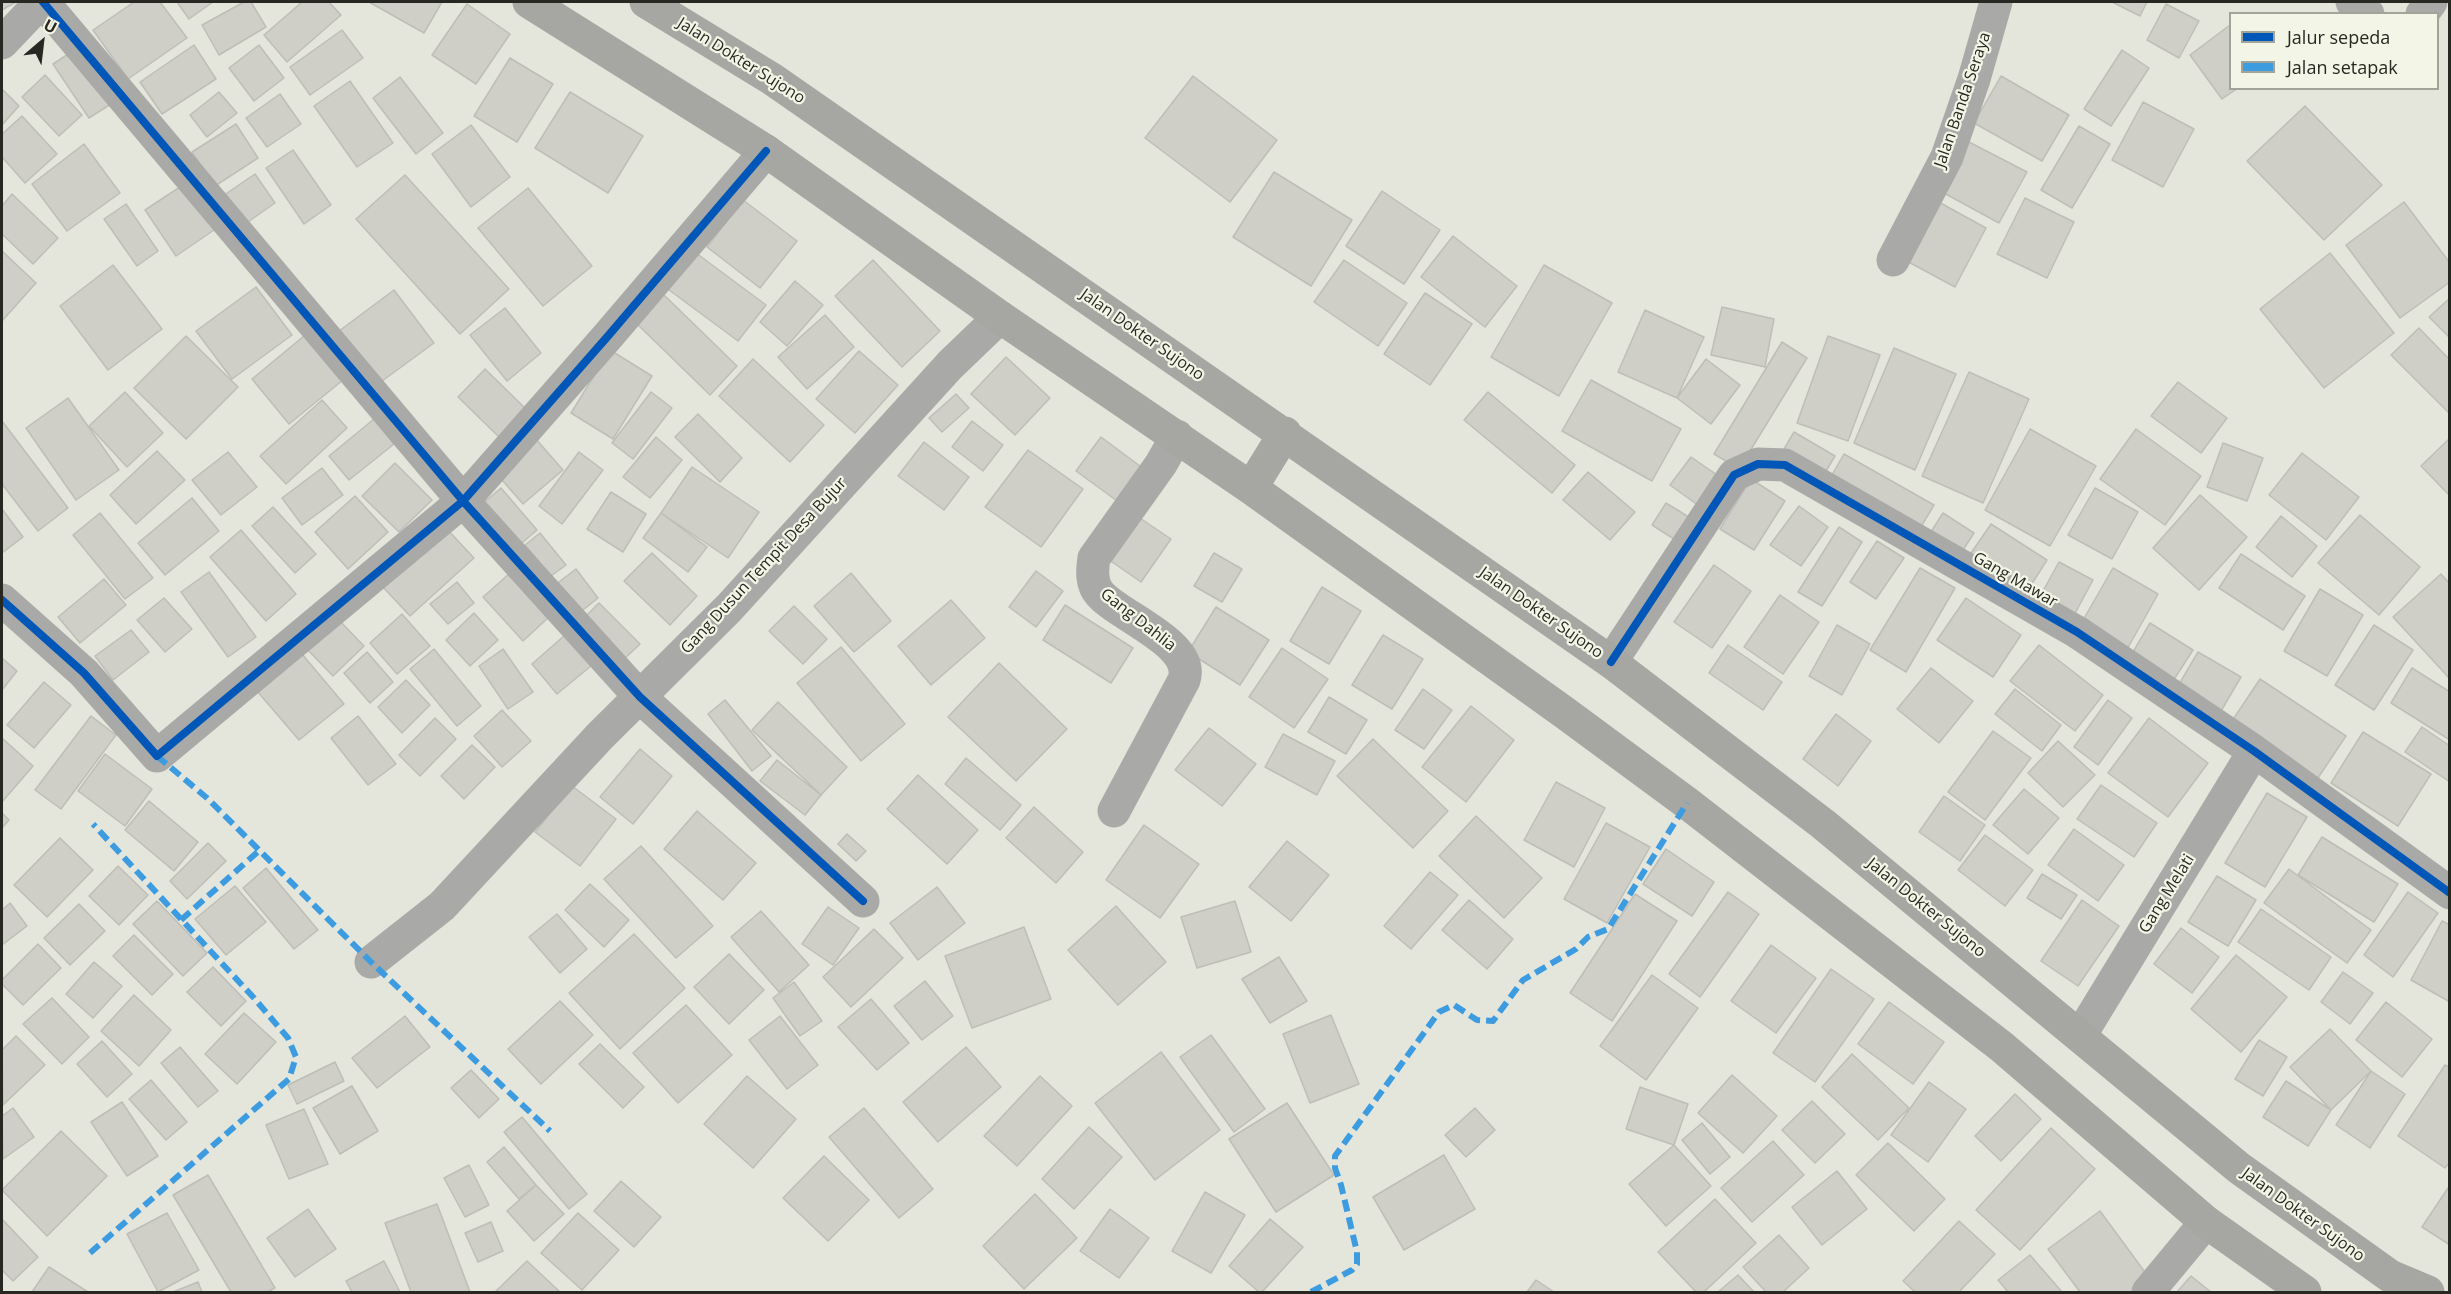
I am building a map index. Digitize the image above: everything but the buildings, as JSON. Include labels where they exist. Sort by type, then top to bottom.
[{"type":"highway","points":[[529,2],[766,151],[1000,317],[1251,488],[1687,803],[2002,1047],[2206,1222],[2305,1293]]},
{"type":"highway","name":"Jalan Dokter Sujono","points":[[646,2],[772,79],[1611,662],[1823,824],[2239,1168],[2331,1237],[2390,1276],[2428,1293]]},
{"type":"highway","points":[[1251,488],[1285,434]]},
{"type":"street","points":[[2,43],[42,2],[463,501],[640,697],[863,901]]},
{"type":"street","name":"Jalan Banda Seraya","points":[[1893,260],[1947,157],[1974,79],[1996,2]]},
{"type":"street","points":[[2352,2],[2365,12]]},
{"type":"street","points":[[2,600],[84,673],[157,756],[463,501],[766,151]]},
{"type":"street","name":"Gang Dusun Tempit Desa Bujur","points":[[371,962],[442,906],[600,735],[729,608],[950,364],[1000,317]]},
{"type":"street","name":"Gang Dahlia","points":[[1114,811],[1184,680],[1186,667],[1178,652],[1100,594],[1093,577],[1094,558],[1161,464],[1177,436]]},
{"type":"street","name":"Gang Mawar","points":[[1611,662],[1734,475],[1749,466],[1776,463],[1793,468],[2077,632],[2254,751],[2450,894]]},
{"type":"street","name":"Gang Melati","points":[[2080,1036],[2254,751]]},
{"type":"street","points":[[2148,1293],[2206,1222]]},
{"type":"marked path","points":[[157,756],[207,798],[371,962],[550,1131]]},
{"type":"marked path","points":[[1311,1292],[1352,1270],[1357,1264],[1357,1252],[1335,1168],[1335,1156],[1439,1012],[1454,1005],[1477,1020],[1493,1021],[1523,980],[1576,949],[1588,937],[1608,929],[1687,803]]},
{"type":"marked path","points":[[90,1253],[289,1079],[296,1057],[288,1038],[254,998],[93,824]]},
{"type":"marked path","points":[[181,920],[261,849]]},
{"type":"cycle path","points":[[43,2],[463,501],[640,697],[863,901]]},
{"type":"cycle path","points":[[2,600],[84,673],[157,756],[463,501],[766,151]]},
{"type":"cycle path","points":[[1611,662],[1734,475],[1758,464],[1785,465],[2077,632],[2254,751],[2450,893]]}]
